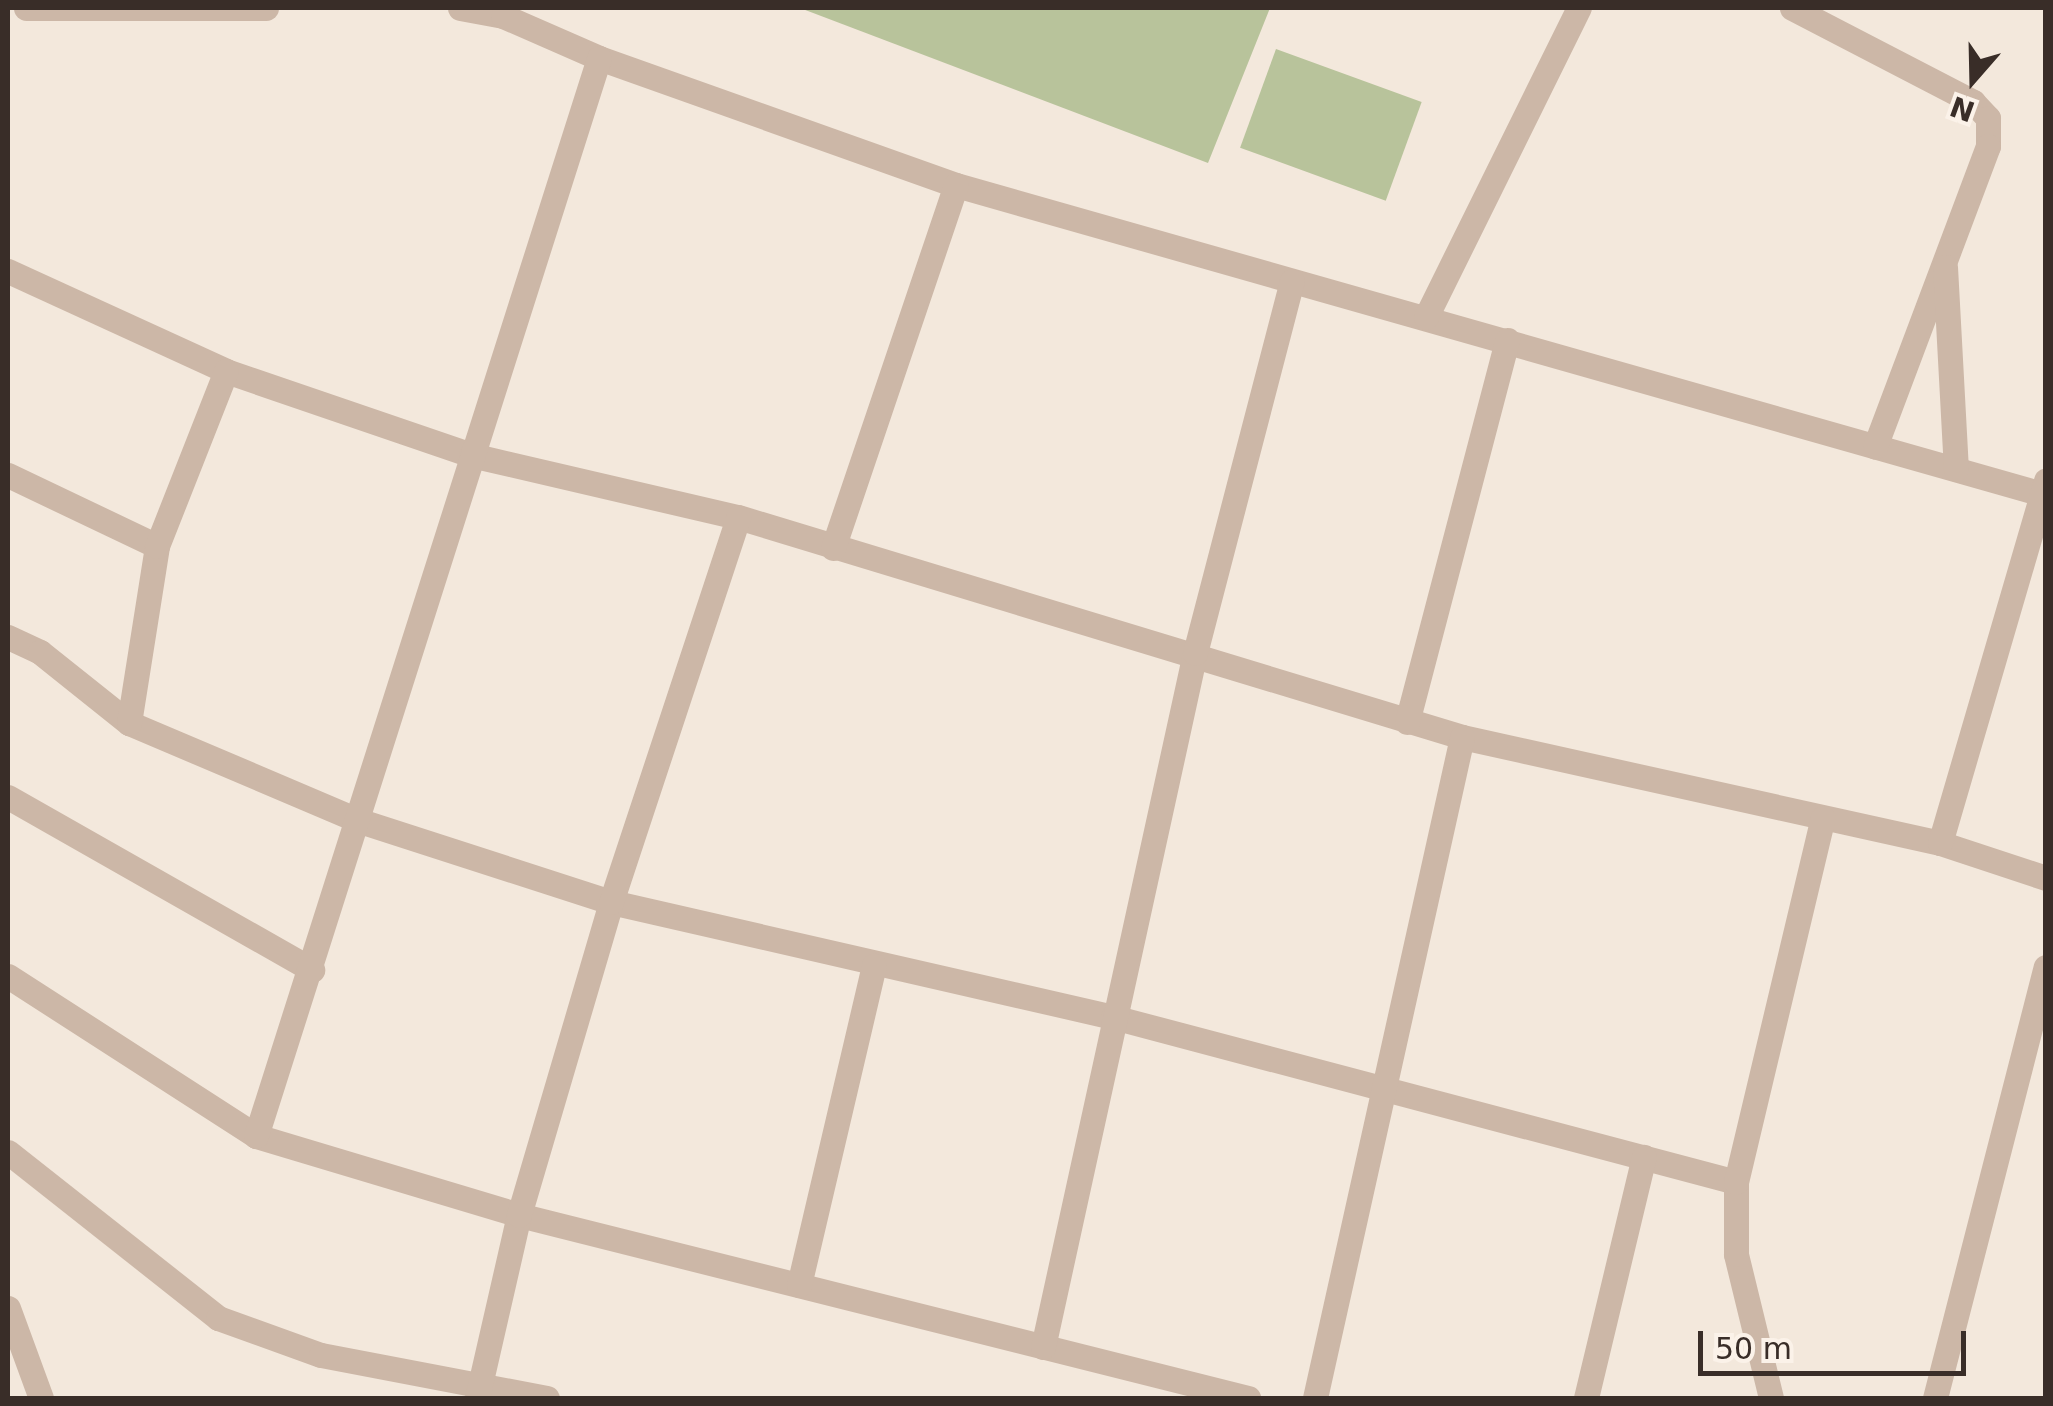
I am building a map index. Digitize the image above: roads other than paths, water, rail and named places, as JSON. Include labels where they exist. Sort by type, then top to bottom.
[{"type":"street","points":[[26,8],[266,8]]},
{"type":"street","points":[[460,8],[502,16],[600,58],[956,185],[1956,469],[2044,490],[1940,844]]},
{"type":"street","points":[[1426,317],[1579,8]]},
{"type":"street","points":[[1792,8],[1972,102],[1988,118],[1988,146],[1875,446]]},
{"type":"street","points":[[256,1136],[600,58]]},
{"type":"street","points":[[833,548],[956,185]]},
{"type":"street","points":[[1944,257],[1956,469]]},
{"type":"street","points":[[8,272],[226,371],[471,455],[738,517],[1195,653],[1462,738],[1940,844],[2046,878]]},
{"type":"street","points":[[1044,1347],[1195,653],[1292,281]]},
{"type":"street","points":[[1407,722],[1507,340]]},
{"type":"street","points":[[129,722],[158,546],[226,371]]},
{"type":"street","points":[[8,475],[158,546]]},
{"type":"street","points":[[478,1390],[519,1215],[611,902],[738,517]]},
{"type":"street","points":[[8,637],[40,652],[129,722],[357,820],[611,902],[874,966],[1114,1017],[1736,1182]]},
{"type":"street","points":[[1315,1398],[1462,738]]},
{"type":"street","points":[[8,797],[312,970]]},
{"type":"street","points":[[1770,1398],[1736,1254],[1736,1182],[1823,818]]},
{"type":"street","points":[[799,1285],[874,966]]},
{"type":"street","points":[[1935,1398],[2046,968]]},
{"type":"street","points":[[8,976],[256,1136],[519,1215],[1248,1398]]},
{"type":"street","points":[[8,1152],[218,1318],[321,1354],[478,1390],[548,1398]]},
{"type":"street","points":[[1586,1398],[1644,1158]]},
{"type":"street","points":[[8,1308],[42,1398]]}]
